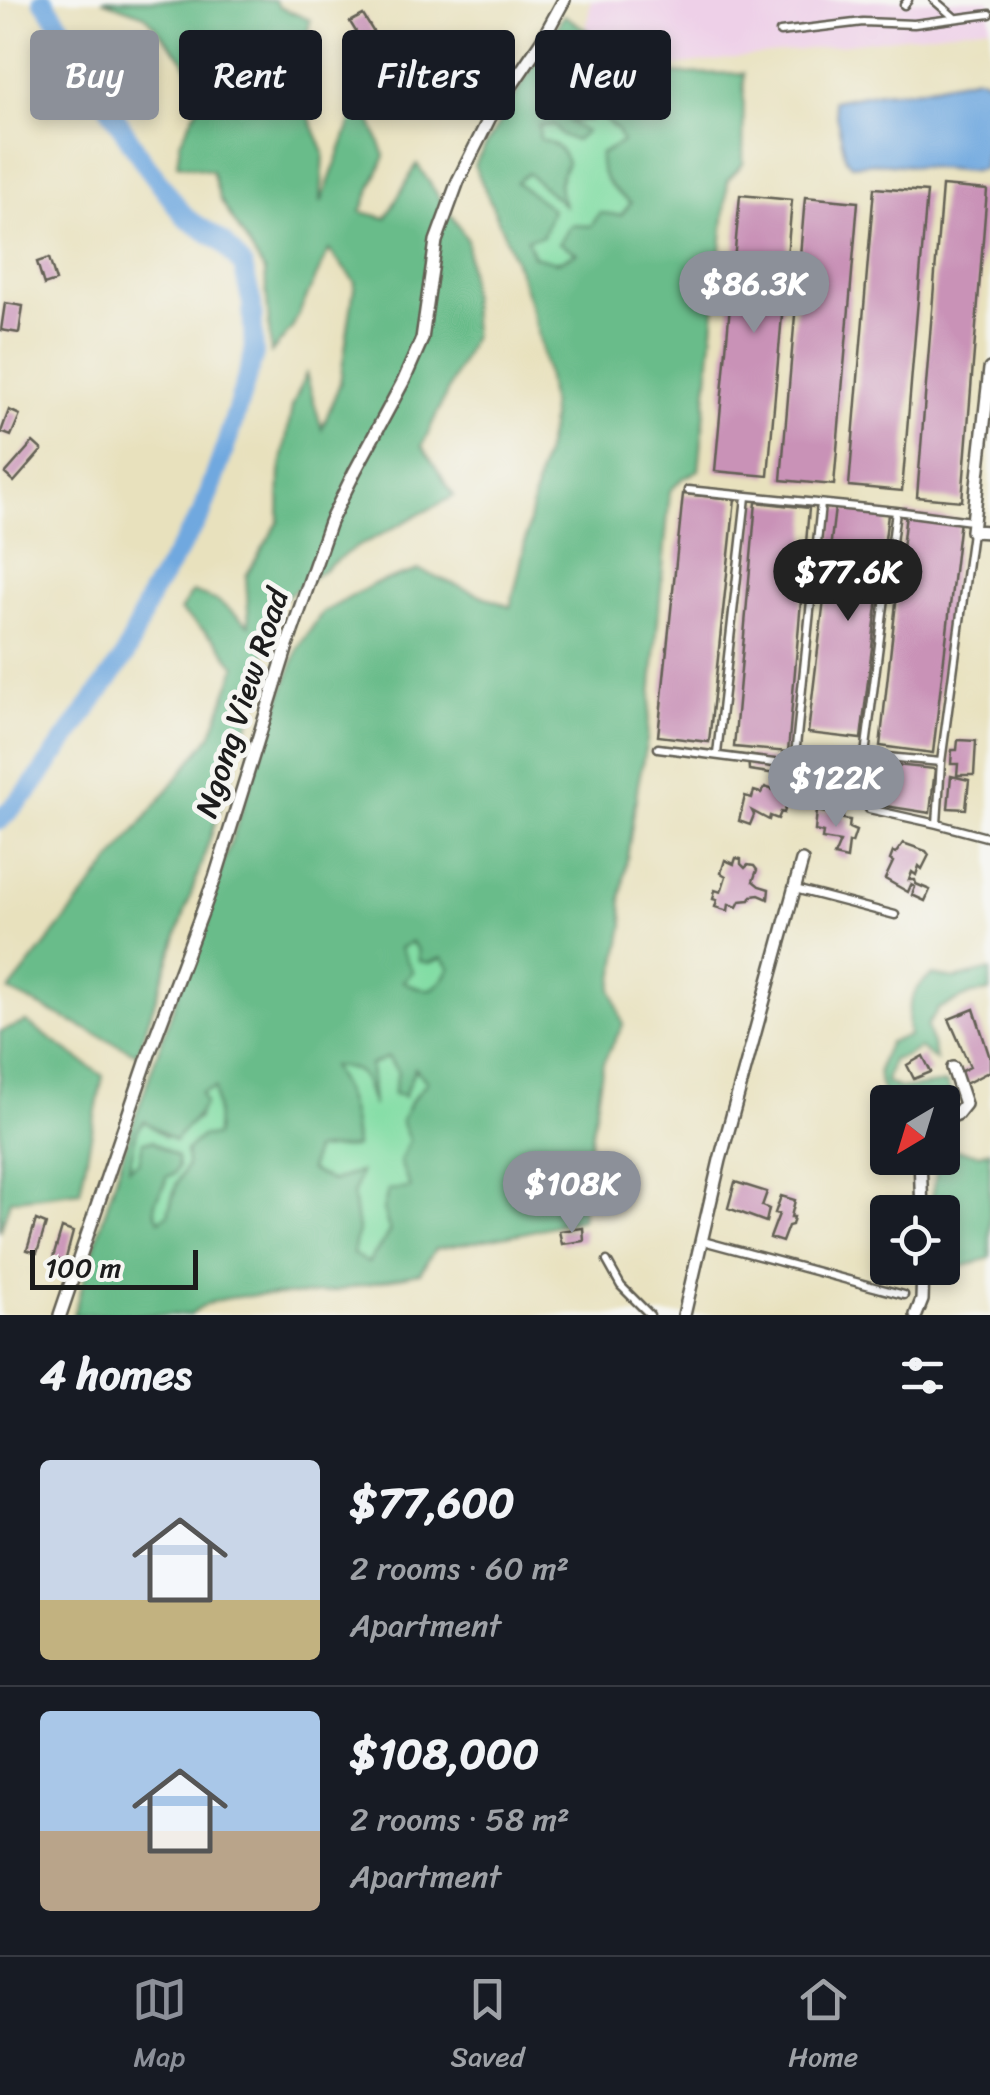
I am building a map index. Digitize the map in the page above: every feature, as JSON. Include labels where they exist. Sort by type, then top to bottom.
[{"type":"street","name":"Ngong View Road","points":[[60,1315],[149,1054],[215,878],[330,522],[422,338],[436,241],[458,181],[490,117],[541,42],[564,0]]},
{"type":"street","points":[[990,369],[972,526],[990,532]]},
{"type":"street","points":[[684,1315],[720,1160],[802,862]]},
{"type":"street","points":[[953,1068],[959,1085]]},
{"type":"street","points":[[916,1315],[923,1285]]},
{"type":"lane","points":[[934,0],[956,19]]},
{"type":"lane","points":[[780,32],[863,22],[914,24],[990,14]]},
{"type":"lane","points":[[688,490],[896,511],[972,526],[941,762],[937,824]]},
{"type":"lane","points":[[717,754],[746,497]]},
{"type":"lane","points":[[794,766],[821,504]]},
{"type":"lane","points":[[865,755],[896,511]]},
{"type":"lane","points":[[658,748],[794,766],[850,764],[865,755],[941,762]]},
{"type":"lane","points":[[869,809],[990,838]]},
{"type":"lane","points":[[795,889],[894,915]]},
{"type":"lane","points":[[702,1240],[904,1295]]},
{"type":"lane","points":[[606,1261],[621,1286],[650,1315]]},
{"type":"shaded area","points":[[591,0],[990,0],[990,26],[671,66],[671,30],[586,30]]},
{"type":"green space","points":[[102,0],[275,0],[279,7],[310,20],[308,30],[179,30],[179,55],[145,15]]},
{"type":"green space","points":[[564,15],[586,30],[555,30]]},
{"type":"green space","points":[[535,63],[535,120],[590,120],[569,122],[586,132],[575,141],[561,135],[554,125],[539,126],[540,139],[557,147],[567,163],[559,184],[564,205],[528,173],[516,182],[552,209],[543,236],[527,239],[533,256],[557,262],[577,253],[559,243],[571,225],[591,226],[600,213],[621,215],[631,203],[608,183],[602,171],[600,155],[622,142],[617,130],[604,120],[671,120],[671,74],[744,73],[743,164],[728,179],[699,470],[670,491],[647,740],[621,899],[624,925],[612,989],[623,1025],[603,1063],[581,1219],[435,1249],[420,1273],[339,1290],[231,1298],[215,1301],[190,1315],[73,1315],[132,1126],[298,648],[322,613],[374,584],[419,570],[510,607],[551,421],[541,347],[513,255],[474,165],[501,120],[515,120],[515,97]],"holes":[[[411,942],[418,950],[419,961],[429,963],[442,958],[450,968],[431,989],[403,981],[413,972],[400,948]],[[388,1057],[398,1072],[393,1094],[404,1096],[415,1068],[427,1082],[401,1121],[409,1140],[400,1162],[410,1188],[388,1190],[383,1210],[390,1232],[368,1263],[353,1254],[358,1230],[353,1196],[360,1172],[331,1181],[310,1170],[314,1150],[355,1147],[349,1105],[331,1066],[357,1071],[373,1106],[370,1065]],[[215,1088],[215,1136],[201,1136],[186,1151],[187,1165],[168,1214],[159,1220],[155,1202],[166,1177],[178,1167],[177,1157],[152,1141],[143,1142],[139,1162],[129,1168],[137,1131],[144,1121],[175,1141],[205,1103],[201,1093]]]},
{"type":"green space","points":[[191,120],[310,120],[324,153],[321,203],[352,120],[371,120],[385,156],[361,212],[386,218],[417,164],[467,239],[473,336],[422,446],[454,496],[348,552],[273,606],[257,699],[137,1054],[9,991],[212,734],[236,667],[217,641],[180,611],[192,592],[218,601],[249,625],[246,576],[279,521],[280,473],[292,407],[306,374],[322,429],[340,383],[355,282],[329,250],[292,328],[271,353],[265,272],[220,199],[212,171],[177,164],[180,142]]},
{"type":"green space","points":[[605,120],[617,130],[622,142],[600,154],[632,203],[621,215],[600,213],[578,253],[556,262],[534,256],[526,239],[543,236],[551,209],[515,183],[528,173],[562,203],[560,183],[567,163],[563,154],[540,139],[539,126]]},
{"type":"green space","points":[[411,942],[429,963],[443,958],[450,968],[431,989],[402,981],[400,948]]},
{"type":"green space","points":[[990,970],[990,992],[972,994],[938,1009],[927,1026],[936,1060],[919,1048],[892,1060],[886,1082],[892,1085],[880,1085],[880,1065],[889,1042],[909,1036],[909,1010],[919,987],[933,975],[955,979]]},
{"type":"green space","points":[[26,1022],[103,1076],[80,1191],[10,1200],[0,1232],[0,1032]]},
{"type":"green space","points":[[387,1057],[398,1072],[404,1096],[415,1067],[427,1082],[410,1103],[411,1188],[383,1210],[390,1232],[368,1263],[352,1255],[358,1230],[353,1196],[359,1172],[331,1181],[310,1171],[314,1150],[355,1146],[348,1104],[330,1066],[359,1073],[372,1101],[370,1066]]},
{"type":"green space","points":[[215,1087],[216,1134],[185,1169],[168,1214],[159,1220],[153,1207],[177,1157],[152,1141],[139,1163],[128,1168],[137,1131],[143,1120],[165,1137],[181,1131],[198,1118],[201,1093]]},
{"type":"green space","points":[[990,1150],[990,1258],[960,1267],[960,1195],[933,1195],[936,1175],[960,1175],[960,1151],[980,1154]]},
{"type":"water","points":[[977,77],[990,81],[990,120],[983,169],[851,165],[846,159],[833,101]]},
{"type":"building","points":[[363,15],[372,30],[355,30],[350,22]]},
{"type":"building","points":[[942,186],[987,190],[962,501],[917,497]]},
{"type":"building","points":[[874,188],[927,192],[902,491],[849,486]]},
{"type":"building","points":[[740,195],[792,200],[768,476],[715,471]]},
{"type":"building","points":[[805,197],[858,202],[834,485],[781,480]]},
{"type":"building","points":[[49,258],[56,281],[44,285],[37,262]]},
{"type":"building","points":[[5,303],[23,306],[19,333],[1,330]]},
{"type":"building","points":[[9,410],[20,415],[11,436],[1,432]]},
{"type":"building","points":[[33,442],[42,450],[14,482],[5,474]]},
{"type":"building","points":[[683,494],[735,499],[709,742],[658,736]]},
{"type":"building","points":[[756,502],[809,508],[788,752],[734,747]]},
{"type":"building","points":[[835,508],[888,514],[861,739],[808,733]]},
{"type":"building","points":[[906,513],[960,520],[933,753],[880,746]]},
{"type":"building","points":[[958,740],[976,741],[974,775],[957,775],[958,764],[951,764]]},
{"type":"building","points":[[748,755],[797,766],[796,777],[749,770]]},
{"type":"building","points":[[865,762],[935,769],[930,813],[860,802]]},
{"type":"building","points":[[951,776],[969,780],[966,809],[948,808]]},
{"type":"building","points":[[765,787],[788,800],[784,813],[778,819],[770,816],[769,820],[752,811],[750,825],[739,821],[745,796],[752,798],[754,791],[761,793]]},
{"type":"building","points":[[829,807],[843,813],[843,819],[850,820],[849,828],[856,831],[852,843],[849,842],[847,859],[834,856],[840,842],[822,839],[823,833],[815,831],[817,811],[827,813]]},
{"type":"building","points":[[903,843],[929,855],[922,869],[919,866],[909,880],[930,890],[925,901],[912,895],[915,887],[911,885],[908,892],[885,879],[893,852]]},
{"type":"building","points":[[736,858],[741,859],[745,868],[754,866],[757,870],[753,881],[769,889],[768,899],[752,896],[740,901],[737,907],[729,904],[728,911],[715,907],[717,900],[713,899],[715,890],[721,892],[726,876],[721,873],[725,860],[734,864]]},
{"type":"building","points":[[974,1009],[990,1058],[990,1071],[965,1084],[960,1072],[970,1067],[949,1019]]},
{"type":"building","points":[[923,1056],[931,1072],[914,1079],[907,1065]]},
{"type":"building","points":[[735,1182],[767,1192],[762,1206],[769,1209],[766,1222],[728,1208]]},
{"type":"building","points":[[781,1196],[795,1200],[792,1225],[782,1242],[770,1238]]},
{"type":"building","points":[[36,1220],[46,1224],[37,1253],[27,1250]]},
{"type":"building","points":[[62,1228],[73,1232],[65,1262],[53,1258]]},
{"type":"building","points":[[583,1228],[584,1241],[562,1244],[559,1231]]},
{"type":"waterway","points":[[0,820],[32,787],[125,656],[151,594],[202,513],[254,354],[252,304],[243,266],[223,242],[186,218],[143,161],[109,107],[91,69],[43,0]]}]
